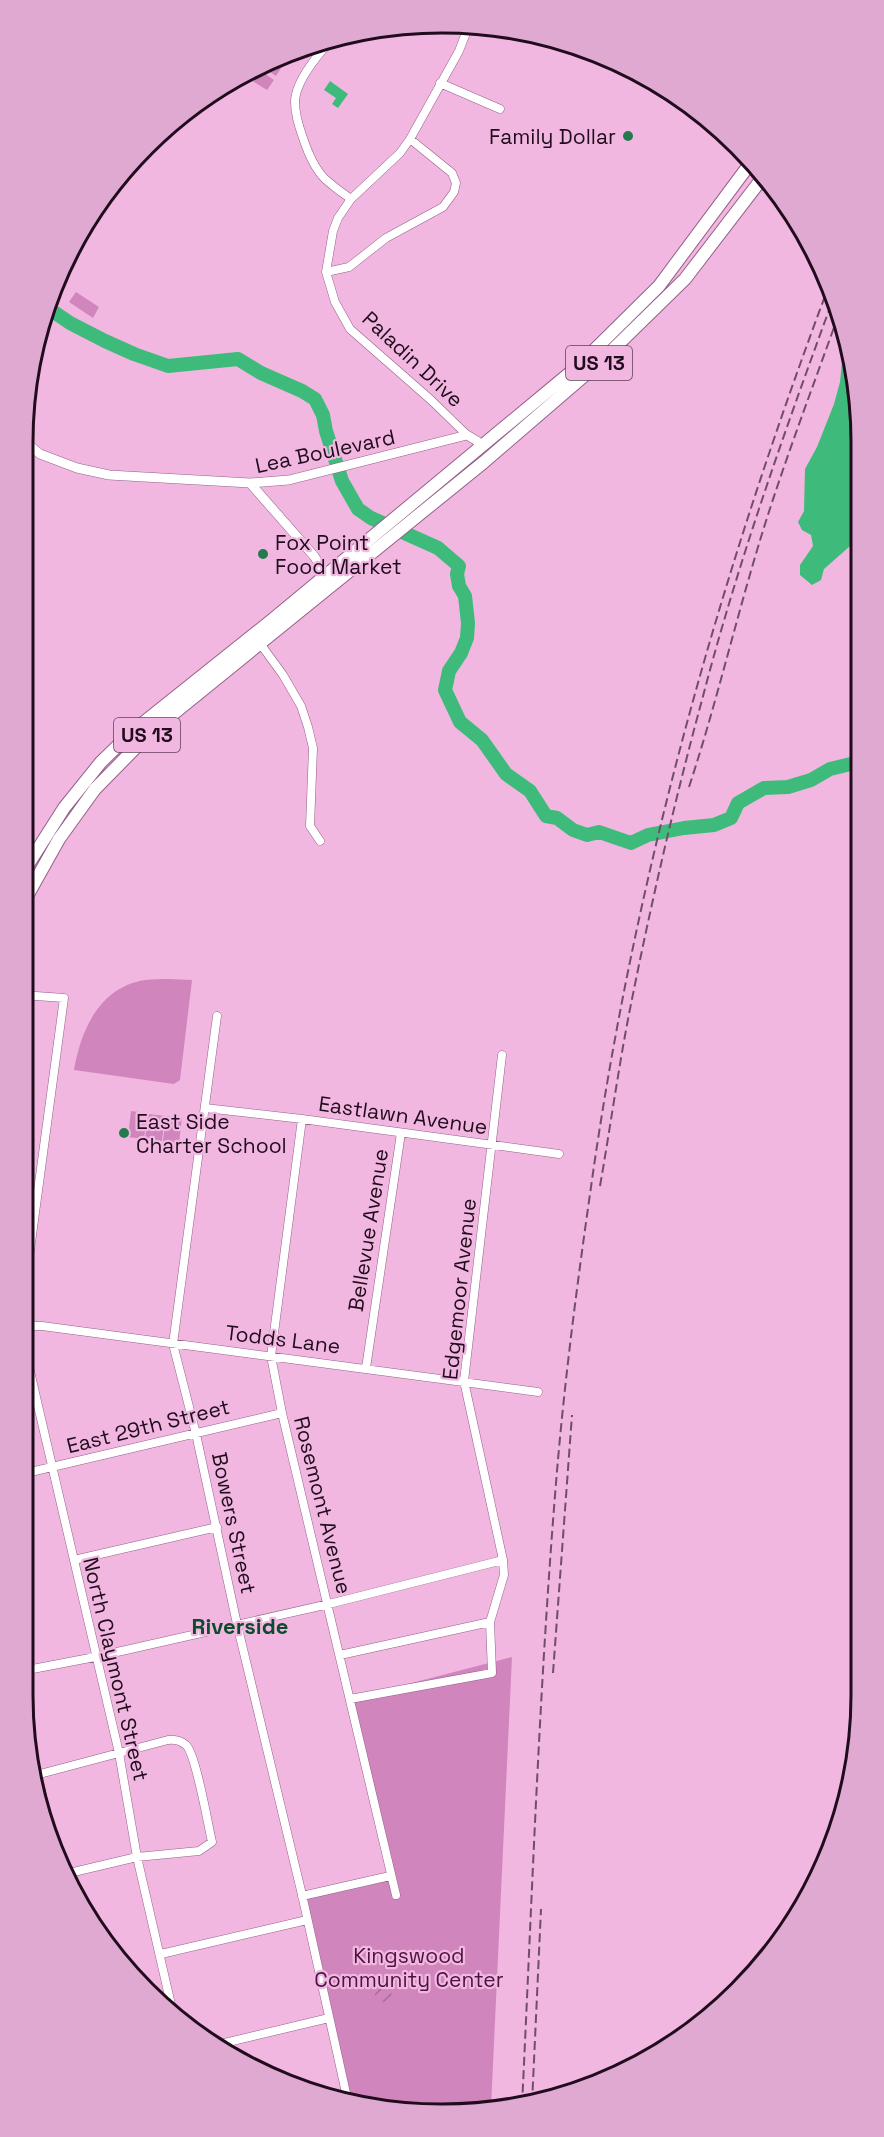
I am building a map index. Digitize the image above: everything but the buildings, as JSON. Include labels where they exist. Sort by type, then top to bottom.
[{"type":"main road","name":"US 13","points":[[33,885],[59,839],[95,789],[152,731],[257,639],[272,620],[577,367],[659,286],[746,168]]},
{"type":"main road","name":"US 13","points":[[33,857],[64,808],[101,762],[133,731],[257,639],[312,602],[571,388],[648,317],[685,279],[759,183]]},
{"type":"main road","points":[[571,388],[572,380],[631,322],[631,313]]},
{"type":"main road","points":[[312,602],[323,577]]},
{"type":"street","name":"Paladin Drive","points":[[466,34],[459,51],[410,139],[400,153],[351,199],[338,218],[333,231],[326,272],[335,302],[350,329],[467,435]]},
{"type":"street","points":[[319,53],[296,93],[298,122],[307,150],[317,170],[351,199]]},
{"type":"street","points":[[440,83],[500,109]]},
{"type":"street","points":[[326,272],[349,267],[386,238],[443,207],[454,192],[456,183],[452,173],[410,139]]},
{"type":"street","points":[[467,435],[477,441],[481,447]]},
{"type":"street","name":"Lea Boulevard","points":[[250,483],[289,480],[360,464],[467,435]]},
{"type":"street","points":[[33,448],[40,454],[69,465],[110,475],[250,483]]},
{"type":"street","name":"Lea Boulevard","points":[[250,483],[314,556],[321,567],[323,577]]},
{"type":"street","points":[[257,639],[283,675],[301,706],[308,727],[313,748],[310,826],[320,841]]},
{"type":"street","points":[[33,996],[64,998],[33,1228]]},
{"type":"street","name":"Bowers Street","points":[[217,1016],[173,1344],[196,1434],[237,1624],[346,2092]]},
{"type":"street","name":"Edgemoor Avenue","points":[[350,1699],[492,1673],[490,1622],[504,1575],[503,1560],[464,1381],[502,1055]]},
{"type":"street","name":"Eastlawn Avenue","points":[[205,1108],[559,1154]]},
{"type":"street","name":"Rosemont Avenue","points":[[302,1119],[271,1356],[282,1413],[396,1895]]},
{"type":"street","name":"Bellevue Avenue","points":[[366,1368],[401,1133]]},
{"type":"street","name":"Todds Lane","points":[[33,1326],[538,1392]]},
{"type":"street","name":"North Claymont Street","points":[[33,1385],[119,1753],[137,1857],[170,2002]]},
{"type":"street","name":"East 29th Street","points":[[33,1472],[282,1413]]},
{"type":"street","points":[[74,1560],[217,1527]]},
{"type":"street","points":[[33,1669],[329,1604],[503,1560]]},
{"type":"street","points":[[340,1655],[490,1622]]},
{"type":"street","points":[[41,1776],[177,1739],[188,1746],[193,1760],[212,1842],[199,1851],[137,1857],[73,1872]]},
{"type":"street","points":[[302,1896],[390,1876]]},
{"type":"street","points":[[161,1954],[307,1920]]},
{"type":"street","points":[[227,2042],[329,2018]]},
{"type":"green space","points":[[283,65],[283,65],[276,76],[269,71]]},
{"type":"green space","points":[[264,73],[274,80],[267,90],[252,80]]},
{"type":"green space","points":[[76,292],[99,307],[93,318],[69,302]]},
{"type":"green space","points":[[145,980],[192,980],[180,1080],[174,1084],[74,1070],[88,1025],[95,1012],[105,1001],[116,991],[129,984]]},
{"type":"green space","points":[[131,1111],[147,1113],[144,1139],[128,1137]]},
{"type":"green space","points":[[148,1114],[165,1116],[162,1141],[145,1139]]},
{"type":"green space","points":[[166,1116],[182,1118],[179,1143],[163,1141]]},
{"type":"green space","name":"Kingswood Community Center","points":[[512,1657],[491,2101],[415,2103],[389,2101],[347,2093],[303,1899],[391,1878],[350,1699]]},
{"type":"green space","points":[[385,1979],[389,1982],[393,2000],[377,2003],[373,1985]]},
{"type":"shaded area","points":[[330,81],[348,94],[338,108],[332,104],[336,98],[324,90]]},
{"type":"shaded area","points":[[843,360],[850,415],[851,545],[824,569],[821,580],[812,585],[800,575],[800,565],[813,546],[811,535],[802,530],[798,522],[804,511],[805,469],[817,447],[834,404]]},
{"type":"waterway","points":[[55,312],[105,341],[168,366],[238,359],[261,373],[315,399],[323,415],[342,481],[358,509],[371,518],[438,548],[459,566],[457,574],[459,586],[465,596],[467,638],[461,653],[449,671],[445,690],[460,722],[482,740],[506,774],[530,791],[546,816],[557,818],[573,830],[587,835],[599,832],[631,843],[648,835],[714,825],[731,818],[738,803],[764,788],[788,787],[811,780],[830,769],[851,764]]},
{"type":"railway","points":[[522,2096],[540,1717],[556,1483],[576,1298],[609,1072],[656,844],[716,619],[788,398],[824,298]]},
{"type":"railway","points":[[600,1186],[637,974],[692,739],[746,549],[829,311]]},
{"type":"railway","points":[[689,787],[767,518],[834,327]]},
{"type":"railway","points":[[553,1673],[572,1415]]},
{"type":"railway","points":[[532,2094],[541,1909]]},
{"type":"place","name":"Family Dollar","points":[[628,136]]},
{"type":"place","name":"Fox Point Food Market","points":[[263,554]]},
{"type":"place","name":"East Side Charter School","points":[[124,1133]]},
{"type":"district","name":"Riverside","points":[[240,1626]]}]
